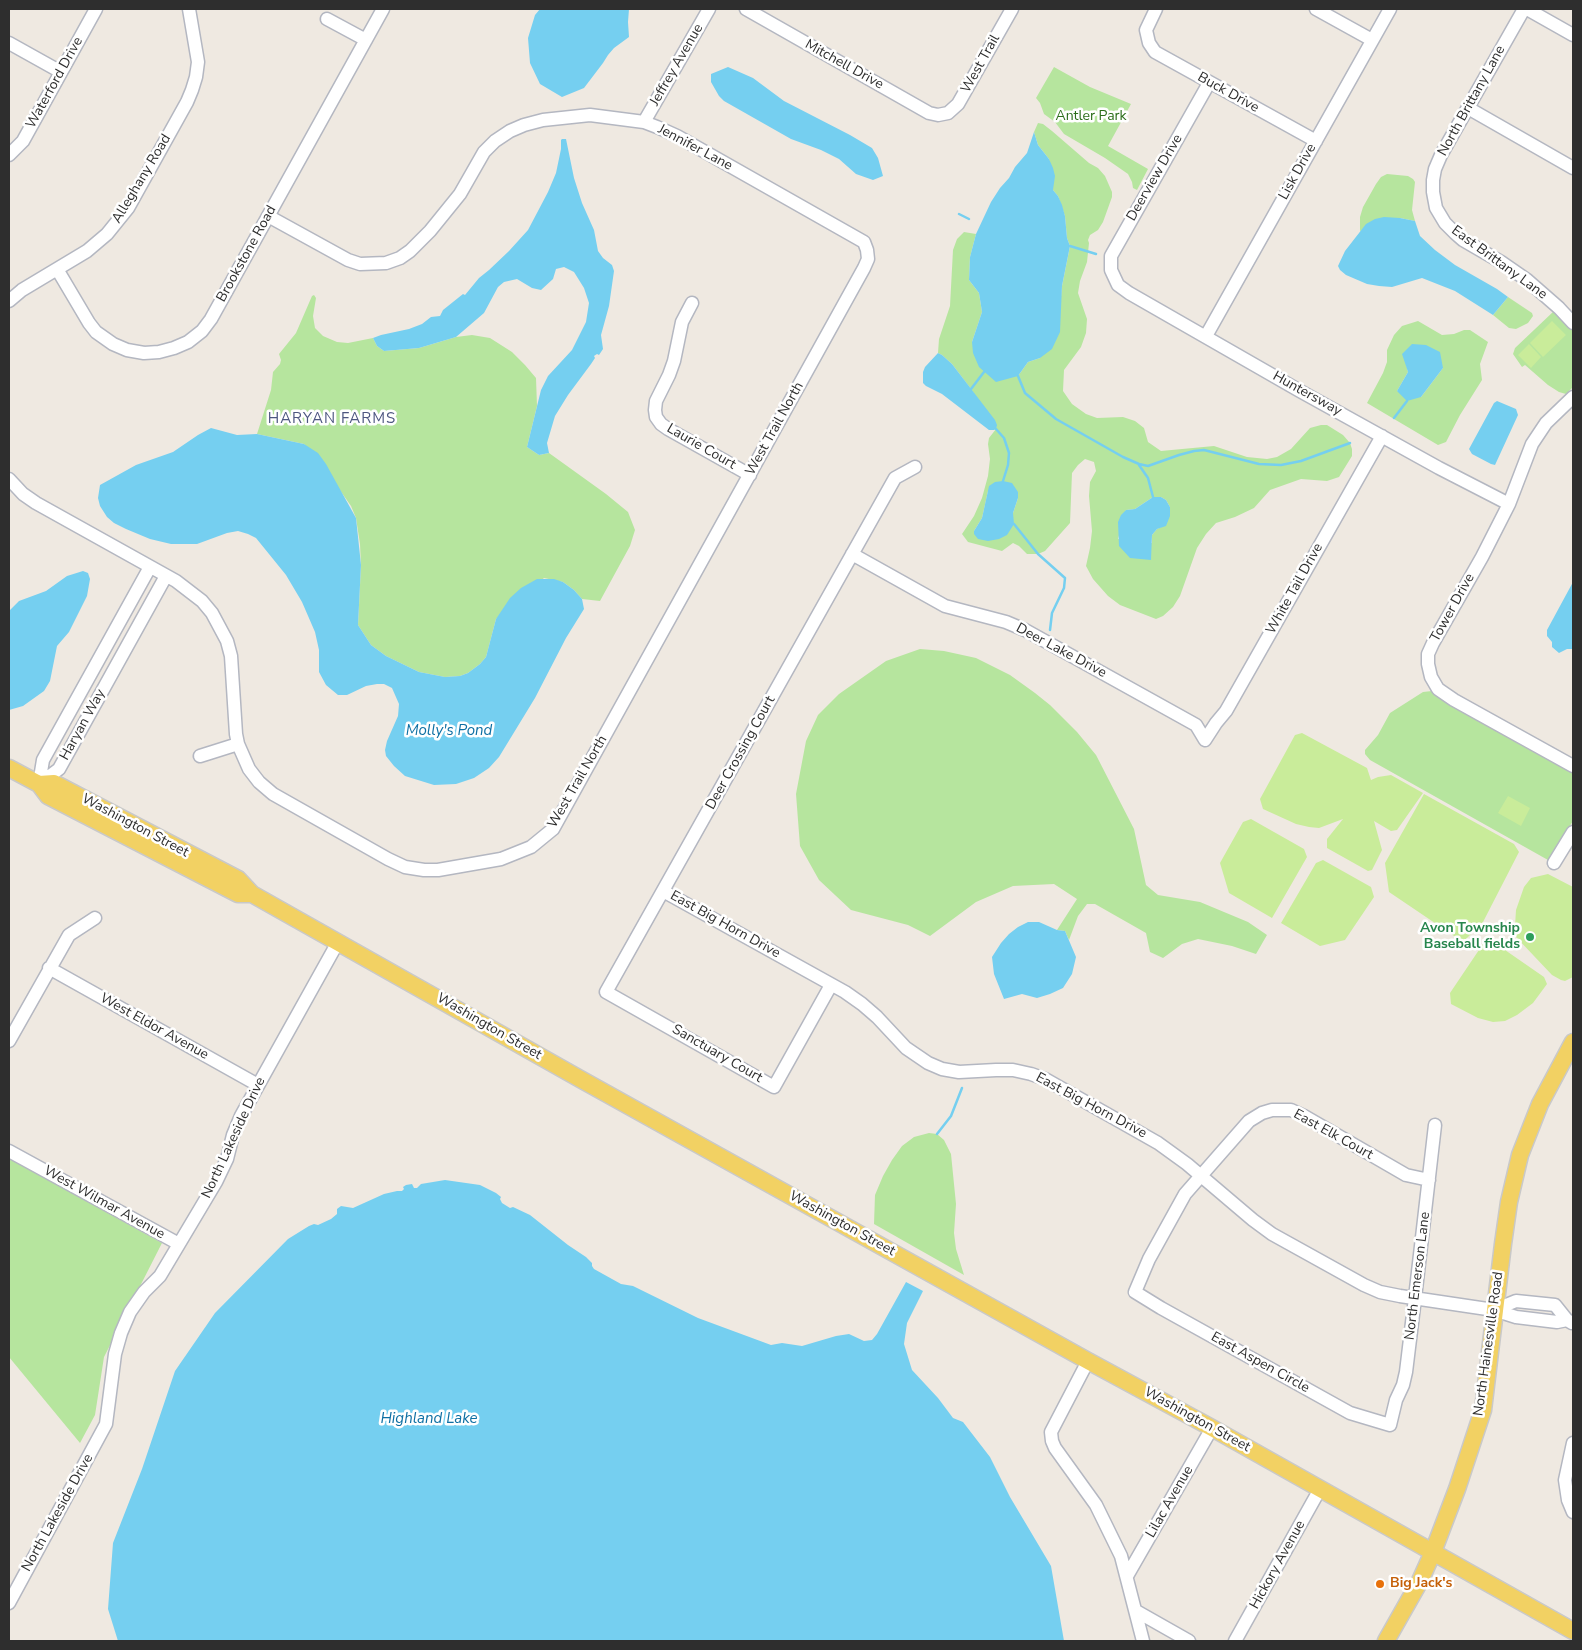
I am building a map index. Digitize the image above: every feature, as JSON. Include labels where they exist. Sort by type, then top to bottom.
[{"type":"main road","name":"Washington Street","points":[[9,768],[39,784],[48,796],[238,894],[252,894],[1573,1631]]},
{"type":"main road","name":"North Hainesville Road","points":[[1386,1641],[1434,1552],[1483,1410],[1509,1202],[1520,1155],[1540,1104],[1573,1042]]},
{"type":"street","name":"Waterford Drive","points":[[9,155],[23,141],[96,9]]},
{"type":"street","name":"Alleghany Road","points":[[9,301],[22,290],[87,251],[107,234],[128,208],[187,102],[196,77],[198,62],[189,9]]},
{"type":"street","name":"Brookstone Road","points":[[58,269],[89,323],[96,332],[113,344],[127,350],[144,353],[159,352],[188,342],[202,331],[211,318],[382,9]]},
{"type":"street","name":"Jeffrey Avenue","points":[[644,122],[709,9]]},
{"type":"street","name":"Mitchell Drive","points":[[746,9],[929,113],[944,114]]},
{"type":"street","name":"West Trail","points":[[944,114],[951,111],[958,104],[1011,9]]},
{"type":"street","name":"Buck Drive","points":[[1156,9],[1147,27],[1147,38],[1155,52],[1316,141]]},
{"type":"street","points":[[1316,9],[1372,40]]},
{"type":"street","name":"Lisk Drive","points":[[1206,336],[1390,9]]},
{"type":"street","points":[[1525,9],[1573,35]]},
{"type":"street","name":"North Brittany Lane","points":[[1434,197],[1433,180],[1435,169],[1525,9]]},
{"type":"street","points":[[327,19],[366,40]]},
{"type":"street","points":[[9,43],[61,72]]},
{"type":"street","name":"Deerview Drive","points":[[1112,274],[1110,264],[1116,247],[1209,83]]},
{"type":"street","points":[[1468,108],[1573,168]]},
{"type":"street","name":"Jennifer Lane","points":[[268,216],[348,260],[360,264],[386,263],[400,258],[410,251],[430,231],[460,194],[484,152],[495,141],[510,131],[543,120],[590,115],[644,122],[677,136],[864,242],[868,259],[826,337]]},
{"type":"street","name":"East Brittany Lane","points":[[1434,197],[1436,208],[1445,223],[1455,233],[1527,280],[1559,308],[1573,324]]},
{"type":"street","name":"Huntersway","points":[[1112,274],[1123,289],[1300,391],[1509,504]]},
{"type":"street","name":"Laurie Court","points":[[692,303],[682,322],[674,361],[669,375],[656,401],[656,417],[668,430],[750,475]]},
{"type":"street","name":"West Trail North","points":[[158,571],[190,591],[202,601],[212,614],[227,641],[234,677],[238,744],[249,769],[259,782],[273,794],[405,867],[438,870],[501,859],[531,847],[553,829],[826,337]]},
{"type":"street","name":"Tower Drive","points":[[1573,397],[1537,434],[1509,504],[1428,654],[1431,677],[1438,689],[1458,703],[1573,766]]},
{"type":"street","name":"White Tail Drive","points":[[1205,740],[1226,711],[1382,436]]},
{"type":"street","name":"Deer Crossing Court","points":[[662,1023],[606,992],[895,478],[915,467]]},
{"type":"street","points":[[9,479],[23,494],[36,503],[158,571]]},
{"type":"street","name":"Deer Lake Drive","points":[[852,554],[945,606],[1006,622],[1025,630],[1188,720],[1196,726],[1205,740]]},
{"type":"street","name":"Haryan Way","points":[[39,784],[58,769],[158,571]]},
{"type":"street","name":"Haryan Way","points":[[39,784],[43,760],[158,571]]},
{"type":"street","points":[[200,756],[238,744]]},
{"type":"street","points":[[1554,863],[1573,832]]},
{"type":"street","name":"East Big Horn Drive","points":[[663,891],[831,984],[862,1004],[877,1017],[901,1044],[913,1054],[928,1062],[942,1069],[959,1072],[1013,1070],[1045,1079],[1158,1142],[1272,1234],[1364,1286],[1380,1292],[1494,1310],[1516,1317],[1570,1322]]},
{"type":"street","points":[[9,1042],[69,935],[95,918]]},
{"type":"street","name":"North Lakeside Drive","points":[[9,1603],[106,1424],[114,1362],[122,1332],[130,1312],[144,1292],[160,1276],[216,1182],[227,1158],[233,1134],[258,1085],[338,942]]},
{"type":"street","name":"West Eldor Avenue","points":[[49,968],[258,1085]]},
{"type":"street","name":"Sanctuary Court","points":[[662,1023],[774,1087],[831,984]]},
{"type":"street","name":"East Elk Court","points":[[1136,1292],[1149,1258],[1185,1194],[1249,1122],[1262,1113],[1272,1110],[1291,1110],[1406,1175],[1429,1180]]},
{"type":"street","name":"North Emerson Lane","points":[[1390,1425],[1406,1372],[1435,1125]]},
{"type":"street","name":"West Wilmar Avenue","points":[[9,1151],[179,1244]]},
{"type":"street","name":"East Aspen Circle","points":[[1136,1292],[1161,1308],[1350,1413],[1390,1425]]},
{"type":"street","points":[[1088,1361],[1051,1432],[1052,1441],[1096,1505],[1121,1556],[1143,1641]]},
{"type":"street","name":"Lilac Avenue","points":[[1127,1576],[1212,1428]]},
{"type":"street","points":[[1573,1443],[1566,1480],[1568,1500],[1573,1512]]},
{"type":"street","name":"Hickory Avenue","points":[[1235,1641],[1320,1489]]},
{"type":"street","points":[[1136,1611],[1189,1641]]},
{"type":"green space","name":"Antler Park","points":[[1054,67],[1090,87],[1131,104],[1108,146],[1148,169],[1137,190],[1133,188],[1128,174],[1064,134],[1055,122],[1044,114],[1036,98]]},
{"type":"green space","points":[[1038,123],[1043,124],[1089,163],[1098,168],[1105,176],[1112,192],[1103,222],[1098,230],[1090,235],[1088,240],[1087,262],[1080,281],[1078,293],[1087,319],[1086,333],[1081,347],[1064,370],[1063,391],[1072,404],[1086,414],[1097,418],[1123,417],[1135,421],[1144,428],[1148,442],[1161,451],[1214,446],[1247,457],[1267,459],[1277,457],[1291,449],[1310,428],[1321,425],[1327,425],[1343,435],[1350,443],[1352,449],[1352,456],[1339,477],[1327,481],[1301,479],[1270,490],[1254,508],[1216,523],[1197,548],[1180,596],[1173,607],[1163,616],[1156,619],[1120,605],[1108,596],[1093,579],[1086,566],[1092,531],[1089,496],[1090,482],[1096,471],[1094,462],[1085,459],[1072,473],[1070,523],[1045,551],[1038,554],[1027,554],[1013,543],[1002,551],[968,542],[962,534],[974,516],[982,498],[990,459],[989,438],[996,429],[971,389],[952,364],[938,353],[939,339],[950,306],[953,250],[957,239],[964,232],[976,234],[970,257],[969,280],[979,293],[982,312],[972,342],[1018,376],[1028,362],[1040,358],[1060,307],[1070,246],[1067,238],[1065,216],[1058,196],[1053,190],[1049,159],[1038,145],[1034,132]],"holes":[[[988,491],[1018,498],[1013,513],[1013,520],[974,531],[982,518]],[[1153,497],[1161,497],[1166,500],[1170,507],[1163,526],[1152,535],[1152,543],[1118,539],[1126,510],[1135,509]]]},
{"type":"green space","points":[[1387,174],[1408,176],[1415,182],[1412,210],[1415,221],[1400,218],[1360,231],[1360,217],[1363,207],[1381,177]]},
{"type":"green space","points":[[314,295],[316,298],[313,316],[315,328],[323,336],[337,342],[348,343],[373,338],[377,346],[384,351],[419,348],[456,337],[472,335],[490,338],[512,352],[525,365],[536,378],[537,406],[527,447],[539,455],[549,453],[606,494],[628,512],[635,530],[630,546],[600,601],[582,599],[563,582],[544,578],[496,619],[486,657],[468,673],[460,676],[445,677],[419,672],[386,656],[371,645],[358,625],[361,565],[360,544],[356,518],[351,506],[304,444],[257,434],[271,390],[273,372],[280,364],[279,354],[296,333]]},
{"type":"green space","points":[[1508,297],[1532,313],[1533,316],[1528,323],[1516,329],[1509,328],[1493,315]]},
{"type":"green space","points":[[1554,311],[1573,331],[1573,387],[1566,394],[1548,385],[1525,365],[1522,367],[1513,354],[1515,348]]},
{"type":"green space","points":[[1418,321],[1442,335],[1470,330],[1488,342],[1480,364],[1482,380],[1446,442],[1438,445],[1367,403],[1383,373],[1387,362],[1387,350],[1394,335],[1402,326]],"holes":[[[1405,359],[1443,368],[1421,397],[1397,391],[1408,372]]]},
{"type":"green space","points":[[1552,321],[1566,335],[1543,357],[1530,343]]},
{"type":"green space","points":[[1529,344],[1541,357],[1531,368],[1518,355]]},
{"type":"green space","points":[[920,649],[944,651],[976,658],[1010,675],[1050,705],[1077,732],[1096,755],[1134,829],[1146,885],[1158,895],[1200,902],[1248,922],[1267,935],[1256,954],[1232,946],[1198,939],[1182,944],[1163,958],[1150,952],[1146,933],[1095,904],[1087,904],[1078,916],[1069,940],[1065,931],[1057,930],[1077,899],[1054,884],[1013,886],[976,902],[930,936],[908,925],[851,910],[819,880],[800,846],[796,794],[806,741],[818,715],[839,694],[886,661]]},
{"type":"green space","points":[[1432,691],[1451,705],[1573,772],[1573,821],[1548,860],[1370,760],[1365,754],[1365,750],[1378,735],[1390,713],[1423,692]]},
{"type":"green space","points":[[1302,733],[1367,768],[1371,780],[1391,775],[1423,793],[1397,830],[1391,831],[1374,821],[1382,850],[1372,870],[1368,871],[1327,848],[1327,839],[1343,819],[1319,828],[1309,827],[1296,824],[1263,809],[1260,799],[1295,735]]},
{"type":"green space","points":[[1424,794],[1514,844],[1519,852],[1483,922],[1463,942],[1389,892],[1385,863]]},
{"type":"green space","points":[[1508,796],[1530,808],[1521,826],[1498,813]]},
{"type":"green space","points":[[1251,819],[1304,849],[1307,857],[1272,918],[1229,893],[1220,863],[1243,822]]},
{"type":"green space","points":[[1323,860],[1371,887],[1374,897],[1345,940],[1320,946],[1281,923],[1316,863]]},
{"type":"green space","points":[[1548,874],[1573,887],[1573,977],[1565,981],[1552,975],[1516,937],[1516,910],[1524,887],[1531,878]]},
{"type":"green space","points":[[1485,941],[1492,941],[1544,977],[1547,984],[1533,1003],[1505,1021],[1493,1022],[1478,1018],[1451,1004],[1450,993]]},
{"type":"green space","points":[[929,1133],[937,1134],[944,1140],[951,1154],[956,1204],[954,1233],[956,1249],[964,1275],[874,1224],[875,1195],[892,1160],[902,1146],[914,1137]]},
{"type":"green space","points":[[9,1158],[162,1243],[104,1357],[95,1415],[80,1443],[9,1357]]},
{"type":"water","points":[[540,9],[629,9],[629,37],[614,48],[584,88],[562,97],[540,84],[530,63],[528,38],[535,15]]},
{"type":"water","points":[[728,67],[753,78],[784,101],[872,148],[878,158],[883,176],[873,180],[856,174],[839,159],[791,139],[724,101],[711,82],[711,74]]},
{"type":"water","points":[[1034,132],[1038,145],[1049,159],[1053,168],[1055,176],[1053,190],[1062,205],[1070,246],[1062,286],[1060,332],[1052,349],[1040,358],[1028,362],[1018,376],[996,382],[979,367],[973,353],[972,342],[982,312],[979,293],[969,280],[970,257],[976,234],[991,202],[1027,153]]},
{"type":"water","points":[[562,139],[566,139],[574,178],[582,203],[594,230],[598,251],[612,265],[614,271],[609,306],[601,335],[603,349],[599,355],[594,356],[595,358],[555,416],[547,443],[549,453],[539,455],[527,447],[541,390],[548,376],[572,350],[586,322],[589,303],[584,288],[574,272],[564,267],[556,269],[553,279],[541,290],[532,288],[517,279],[504,282],[498,287],[484,313],[456,337],[419,348],[384,351],[377,346],[373,338],[409,329],[422,324],[431,317],[440,316],[443,310],[463,294],[465,295],[479,278],[509,251],[528,230],[548,192],[556,173]]},
{"type":"water","points":[[1384,217],[1415,221],[1420,236],[1435,250],[1455,265],[1508,297],[1493,315],[1455,291],[1422,278],[1392,287],[1367,284],[1346,275],[1338,266],[1345,251],[1366,224]]},
{"type":"water","points":[[1412,344],[1426,345],[1440,352],[1443,368],[1421,397],[1407,401],[1397,391],[1408,372],[1402,354]]},
{"type":"water","points":[[938,353],[952,364],[995,420],[996,429],[989,430],[942,394],[923,383],[925,367]]},
{"type":"water","points":[[1497,401],[1516,409],[1518,415],[1495,465],[1472,454],[1469,449],[1494,403]]},
{"type":"water","name":"Molly's Pond","points":[[211,428],[237,435],[257,434],[304,444],[318,453],[356,518],[361,565],[358,625],[371,645],[386,656],[419,672],[445,677],[460,676],[468,673],[480,664],[486,657],[496,619],[510,598],[521,588],[537,579],[554,579],[563,582],[582,599],[584,609],[566,638],[535,698],[499,757],[489,768],[474,778],[456,784],[434,785],[405,776],[394,766],[386,756],[385,750],[398,716],[399,704],[392,688],[384,684],[377,684],[366,686],[347,695],[338,695],[326,685],[319,672],[319,650],[315,632],[302,602],[286,575],[256,538],[238,531],[197,544],[171,544],[150,539],[126,529],[107,517],[100,506],[98,498],[100,485],[136,465],[173,452]]},
{"type":"water","points":[[995,482],[1012,483],[1018,492],[1013,513],[1014,524],[1007,535],[999,539],[988,541],[978,539],[974,531],[982,518],[989,486]]},
{"type":"water","points":[[1153,497],[1161,497],[1166,500],[1170,507],[1170,516],[1166,526],[1157,529],[1152,535],[1151,560],[1130,558],[1119,546],[1118,522],[1126,510],[1135,509]]},
{"type":"water","points":[[83,571],[88,573],[90,579],[87,596],[69,632],[57,646],[50,681],[44,691],[23,706],[9,710],[9,611],[19,601],[46,591],[67,576]]},
{"type":"water","points":[[1573,582],[1573,649],[1567,649],[1559,653],[1552,647],[1552,642],[1547,636],[1547,630]]},
{"type":"water","points":[[1028,922],[1039,922],[1057,930],[1065,931],[1076,957],[1072,974],[1063,988],[1050,994],[1037,998],[1022,994],[1004,999],[994,974],[992,957],[1009,934]]},
{"type":"water","name":"Highland Lake","points":[[445,1180],[480,1185],[496,1193],[501,1197],[502,1203],[530,1215],[586,1257],[592,1263],[594,1269],[621,1284],[633,1286],[698,1318],[771,1345],[782,1343],[802,1346],[849,1334],[864,1341],[872,1340],[906,1282],[923,1291],[907,1323],[904,1344],[912,1370],[938,1398],[953,1418],[963,1422],[990,1457],[1010,1497],[1051,1566],[1064,1641],[118,1641],[108,1609],[113,1543],[142,1469],[175,1371],[215,1313],[288,1239],[309,1226],[318,1225],[331,1219],[337,1214],[337,1209],[341,1206],[353,1208],[384,1194],[402,1191],[406,1185],[412,1184],[414,1188],[417,1188],[421,1184]]},
{"type":"waterway","points":[[959,214],[969,219]]},
{"type":"waterway","points":[[1070,246],[1096,254]]},
{"type":"waterway","points":[[971,389],[984,372]]},
{"type":"waterway","points":[[1018,376],[1025,393],[1056,419],[1123,457],[1148,466],[1179,455],[1204,450],[1259,464],[1281,465],[1301,461],[1350,443]]},
{"type":"waterway","points":[[1394,418],[1407,401]]},
{"type":"waterway","points":[[996,429],[1004,438],[1009,453],[1008,465],[1003,481]]},
{"type":"waterway","points":[[1139,465],[1148,478],[1153,497]]},
{"type":"waterway","points":[[1014,524],[1038,554],[1065,578],[1064,588],[1052,613],[1050,630]]},
{"type":"waterway","points":[[937,1134],[951,1116],[962,1088]]},
{"type":"place","name":"Avon Township Baseball fields","points":[[1530,937]]},
{"type":"place","name":"Big Jack's","points":[[1380,1584]]},
{"type":"district","name":"HARYAN FARMS","points":[[332,419]]}]
